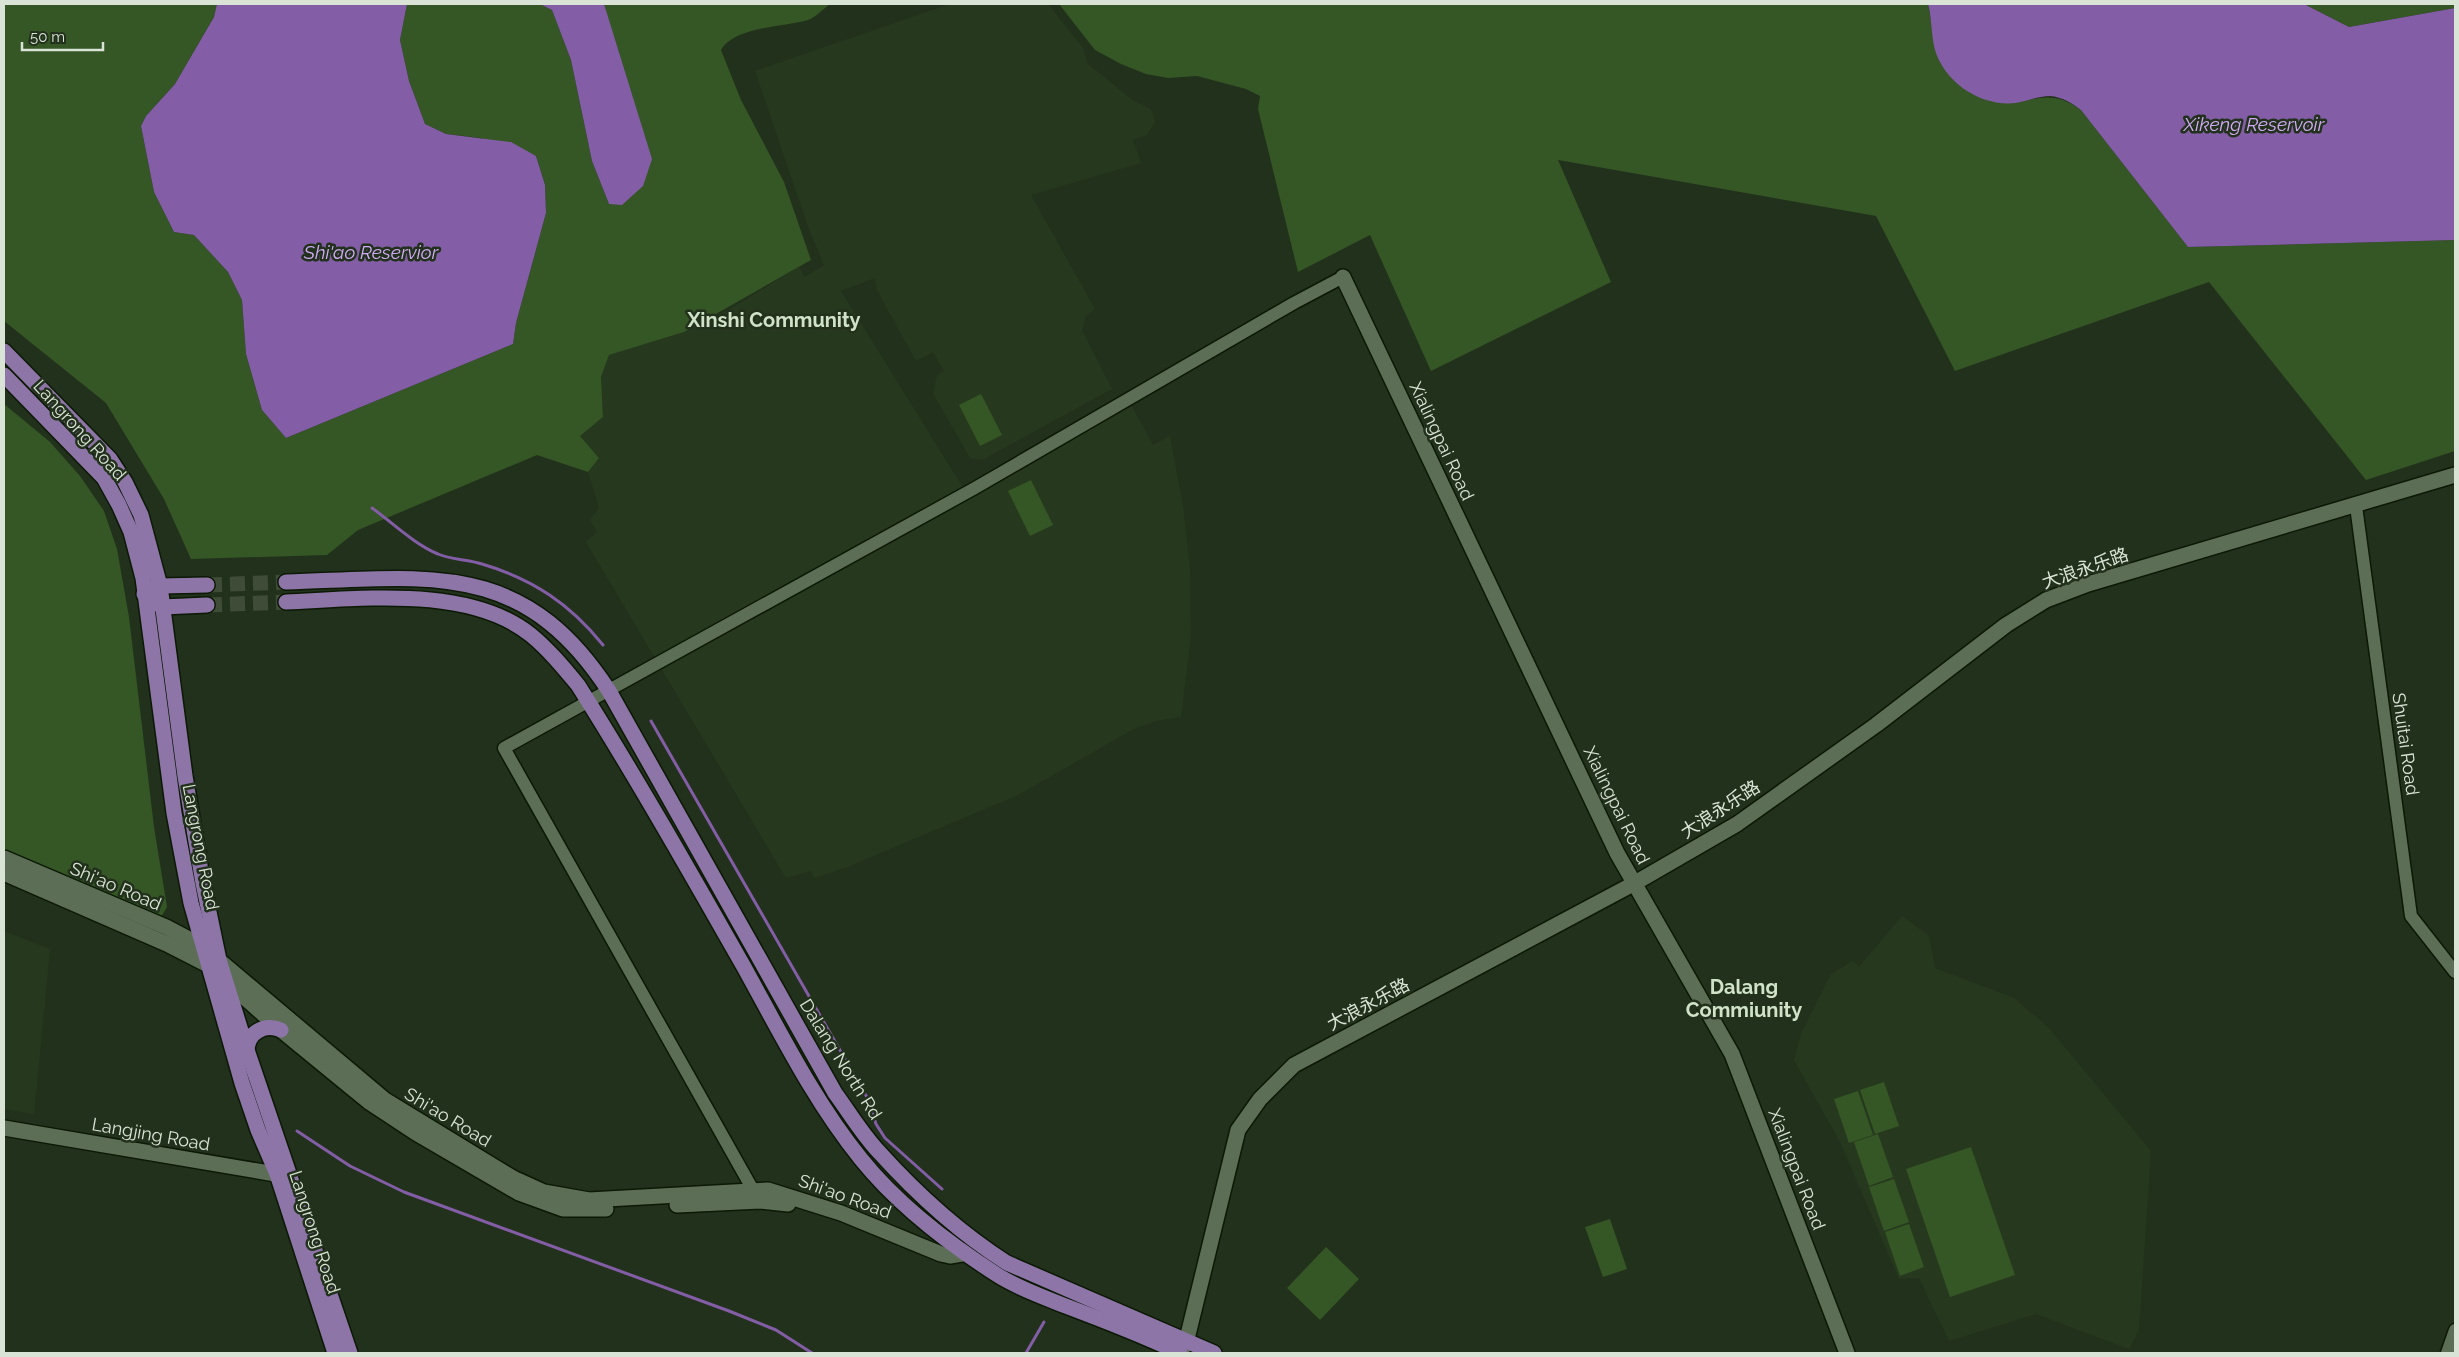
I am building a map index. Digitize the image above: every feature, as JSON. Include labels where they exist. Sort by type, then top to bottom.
[{"type":"main road","name":"Langrong Road","points":[[4,351],[92,439],[117,469],[141,515],[160,586],[213,963],[242,1083],[258,1130],[284,1175],[335,1353]]},
{"type":"main road","name":"Langrong Road","points":[[4,375],[71,443],[108,484],[131,532],[143,578],[179,844],[202,946],[213,963]]},
{"type":"main road","name":"Dalang North Rd","points":[[286,582],[398,579],[444,580],[489,589],[533,609],[566,636],[594,669],[608,691],[835,1093],[878,1151],[956,1226],[982,1247],[1007,1263],[1182,1350]]},
{"type":"main road","points":[[207,585],[160,586],[144,594],[162,607],[207,605]]},
{"type":"main road","name":"Dalang North Rd","points":[[286,602],[398,598],[448,602],[495,616],[529,634],[557,659],[589,703],[832,1119],[861,1159],[888,1189],[962,1251],[1001,1278],[1030,1294],[1182,1350],[1214,1353]]},
{"type":"main road","points":[[225,981],[277,1137],[284,1175],[350,1353]]},
{"type":"main road","points":[[247,1050],[250,1039],[257,1032],[269,1027],[280,1030]]},
{"type":"street","points":[[756,1196],[504,748],[589,703],[975,488],[1294,302],[1343,277]]},
{"type":"street","name":"Xialingpai Road","points":[[1343,277],[1618,853],[1732,1054],[1848,1353]]},
{"type":"street","name":"大浪永乐路","points":[[1182,1350],[1233,1143],[1238,1130],[1248,1113],[1264,1094],[1294,1066],[1316,1052],[1635,883],[1736,824],[1876,725],[2006,625],[2046,600],[2088,584],[2356,506],[2455,475]]},
{"type":"street","name":"Shuitai Road","points":[[2356,506],[2411,916],[2455,972]]},
{"type":"street","name":"Shi'ao Road","points":[[4,858],[166,927],[202,946]]},
{"type":"street","name":"Shi'ao Road","points":[[4,873],[213,963],[287,1020],[385,1100],[513,1178],[544,1192],[589,1200],[756,1196]]},
{"type":"street","name":"Shi'ao Road","points":[[213,963],[225,981],[280,1030],[394,1119],[519,1193],[543,1203],[563,1209],[586,1210],[756,1196],[768,1190],[801,1199],[930,1250],[950,1256],[962,1254],[962,1251]]},
{"type":"street","name":"Langjing Road","points":[[4,1128],[284,1175]]},
{"type":"street","points":[[2447,1353],[2455,1330]]},
{"type":"shaded area","points":[[4,4],[217,4],[214,17],[175,84],[146,116],[141,126],[154,192],[174,232],[194,235],[228,272],[242,300],[246,354],[262,410],[286,438],[513,344],[516,323],[546,213],[545,185],[536,156],[481,138],[446,134],[425,124],[409,81],[400,40],[407,4],[540,4],[552,10],[571,60],[592,161],[609,204],[606,11],[604,4],[830,4],[808,20],[761,29],[737,36],[721,50],[741,100],[784,182],[811,260],[684,332],[609,355],[601,377],[603,417],[580,436],[599,458],[588,472],[537,455],[358,530],[327,555],[191,559],[164,499],[106,403],[4,321]]},
{"type":"shaded area","points":[[950,4],[1048,4],[1083,48],[1088,64],[1134,101],[1151,109],[1155,122],[1147,135],[1133,140],[1141,163],[1031,195],[1095,309],[1086,316],[1082,330],[1112,389],[982,460],[970,458],[933,393],[937,375],[944,371],[933,352],[916,361],[877,290],[875,278],[841,291],[965,491],[1128,399],[1153,445],[1170,436],[1183,506],[1190,570],[1191,635],[1181,717],[1155,721],[1132,730],[1018,795],[845,868],[814,878],[811,871],[786,878],[586,542],[597,532],[590,520],[599,508],[588,472],[599,458],[580,436],[603,417],[601,377],[609,355],[684,332],[733,307],[799,267],[805,277],[824,265],[809,229],[755,71]]},
{"type":"shaded area","points":[[1059,4],[1928,4],[1933,33],[2014,103],[2041,98],[2056,98],[2064,100],[2081,110],[2188,247],[2455,240],[2455,451],[2366,480],[2209,282],[1955,371],[1876,216],[1558,160],[1611,282],[1431,371],[1370,235],[1298,272],[1258,109],[1260,96],[1246,89],[1197,76],[1168,78],[1146,74],[1121,64],[1095,50]]},
{"type":"shaded area","points":[[2304,4],[2455,4],[2455,8],[2349,27]]},
{"type":"shaded area","points":[[981,394],[1002,435],[980,446],[959,405]]},
{"type":"shaded area","points":[[4,404],[50,442],[80,476],[104,511],[117,549],[129,617],[154,827],[167,907],[161,917],[157,917],[4,850]]},
{"type":"shaded area","points":[[1031,480],[1053,525],[1030,536],[1008,491]]},
{"type":"shaded area","points":[[1902,916],[1929,936],[1935,968],[2014,998],[2048,1027],[2151,1151],[2139,1330],[2129,1349],[2036,1314],[1949,1341],[1919,1278],[1899,1279],[1840,1142],[1794,1060],[1801,1034],[1831,974],[1853,961],[1859,967]]},
{"type":"shaded area","points":[[4,931],[50,949],[34,1114],[4,1109]]},
{"type":"shaded area","points":[[1884,1082],[1899,1126],[1875,1134],[1860,1090]]},
{"type":"shaded area","points":[[1858,1091],[1873,1135],[1849,1143],[1834,1099]]},
{"type":"shaded area","points":[[1878,1134],[1893,1177],[1869,1186],[1854,1142]]},
{"type":"shaded area","points":[[1971,1147],[2015,1275],[1950,1297],[1906,1169]]},
{"type":"shaded area","points":[[1894,1179],[1909,1222],[1884,1231],[1869,1187]]},
{"type":"shaded area","points":[[1610,1219],[1627,1269],[1603,1277],[1585,1227]]},
{"type":"shaded area","points":[[1909,1224],[1924,1267],[1900,1276],[1885,1232]]},
{"type":"shaded area","points":[[1326,1247],[1359,1279],[1320,1320],[1287,1288]]},
{"type":"water","name":"Shi'ao Reservior","points":[[217,4],[407,4],[400,40],[409,81],[425,124],[446,134],[511,142],[536,156],[545,185],[546,213],[516,323],[513,344],[286,438],[262,410],[246,354],[242,300],[228,272],[194,235],[174,232],[154,192],[141,126],[146,116],[175,84],[214,17]]},
{"type":"water","points":[[540,4],[604,4],[652,159],[643,186],[622,205],[609,204],[592,161],[571,60],[552,10]]},
{"type":"water","name":"Xikeng Reservoir","points":[[1928,4],[2304,4],[2349,27],[2455,8],[2455,240],[2188,247],[2078,107],[2063,99],[2050,96],[2016,103],[1990,101],[1978,97],[1956,82],[1947,73],[1935,50]]},
{"type":"waterway","points":[[372,508],[429,550],[443,556],[477,562],[534,585],[564,605],[603,645]]},
{"type":"waterway","points":[[651,721],[868,1099],[876,1124],[885,1138],[942,1189]]},
{"type":"waterway","points":[[297,1131],[350,1166],[404,1192],[729,1311],[776,1330],[812,1353]]},
{"type":"waterway","points":[[1026,1353],[1044,1322]]},
{"type":"tunnel","points":[[207,585],[286,582]]},
{"type":"tunnel","points":[[207,605],[286,602]]},
{"type":"district","name":"Xinshi Community","points":[[774,320]]},
{"type":"district","name":"Dalang Commiunity","points":[[1744,998]]}]
